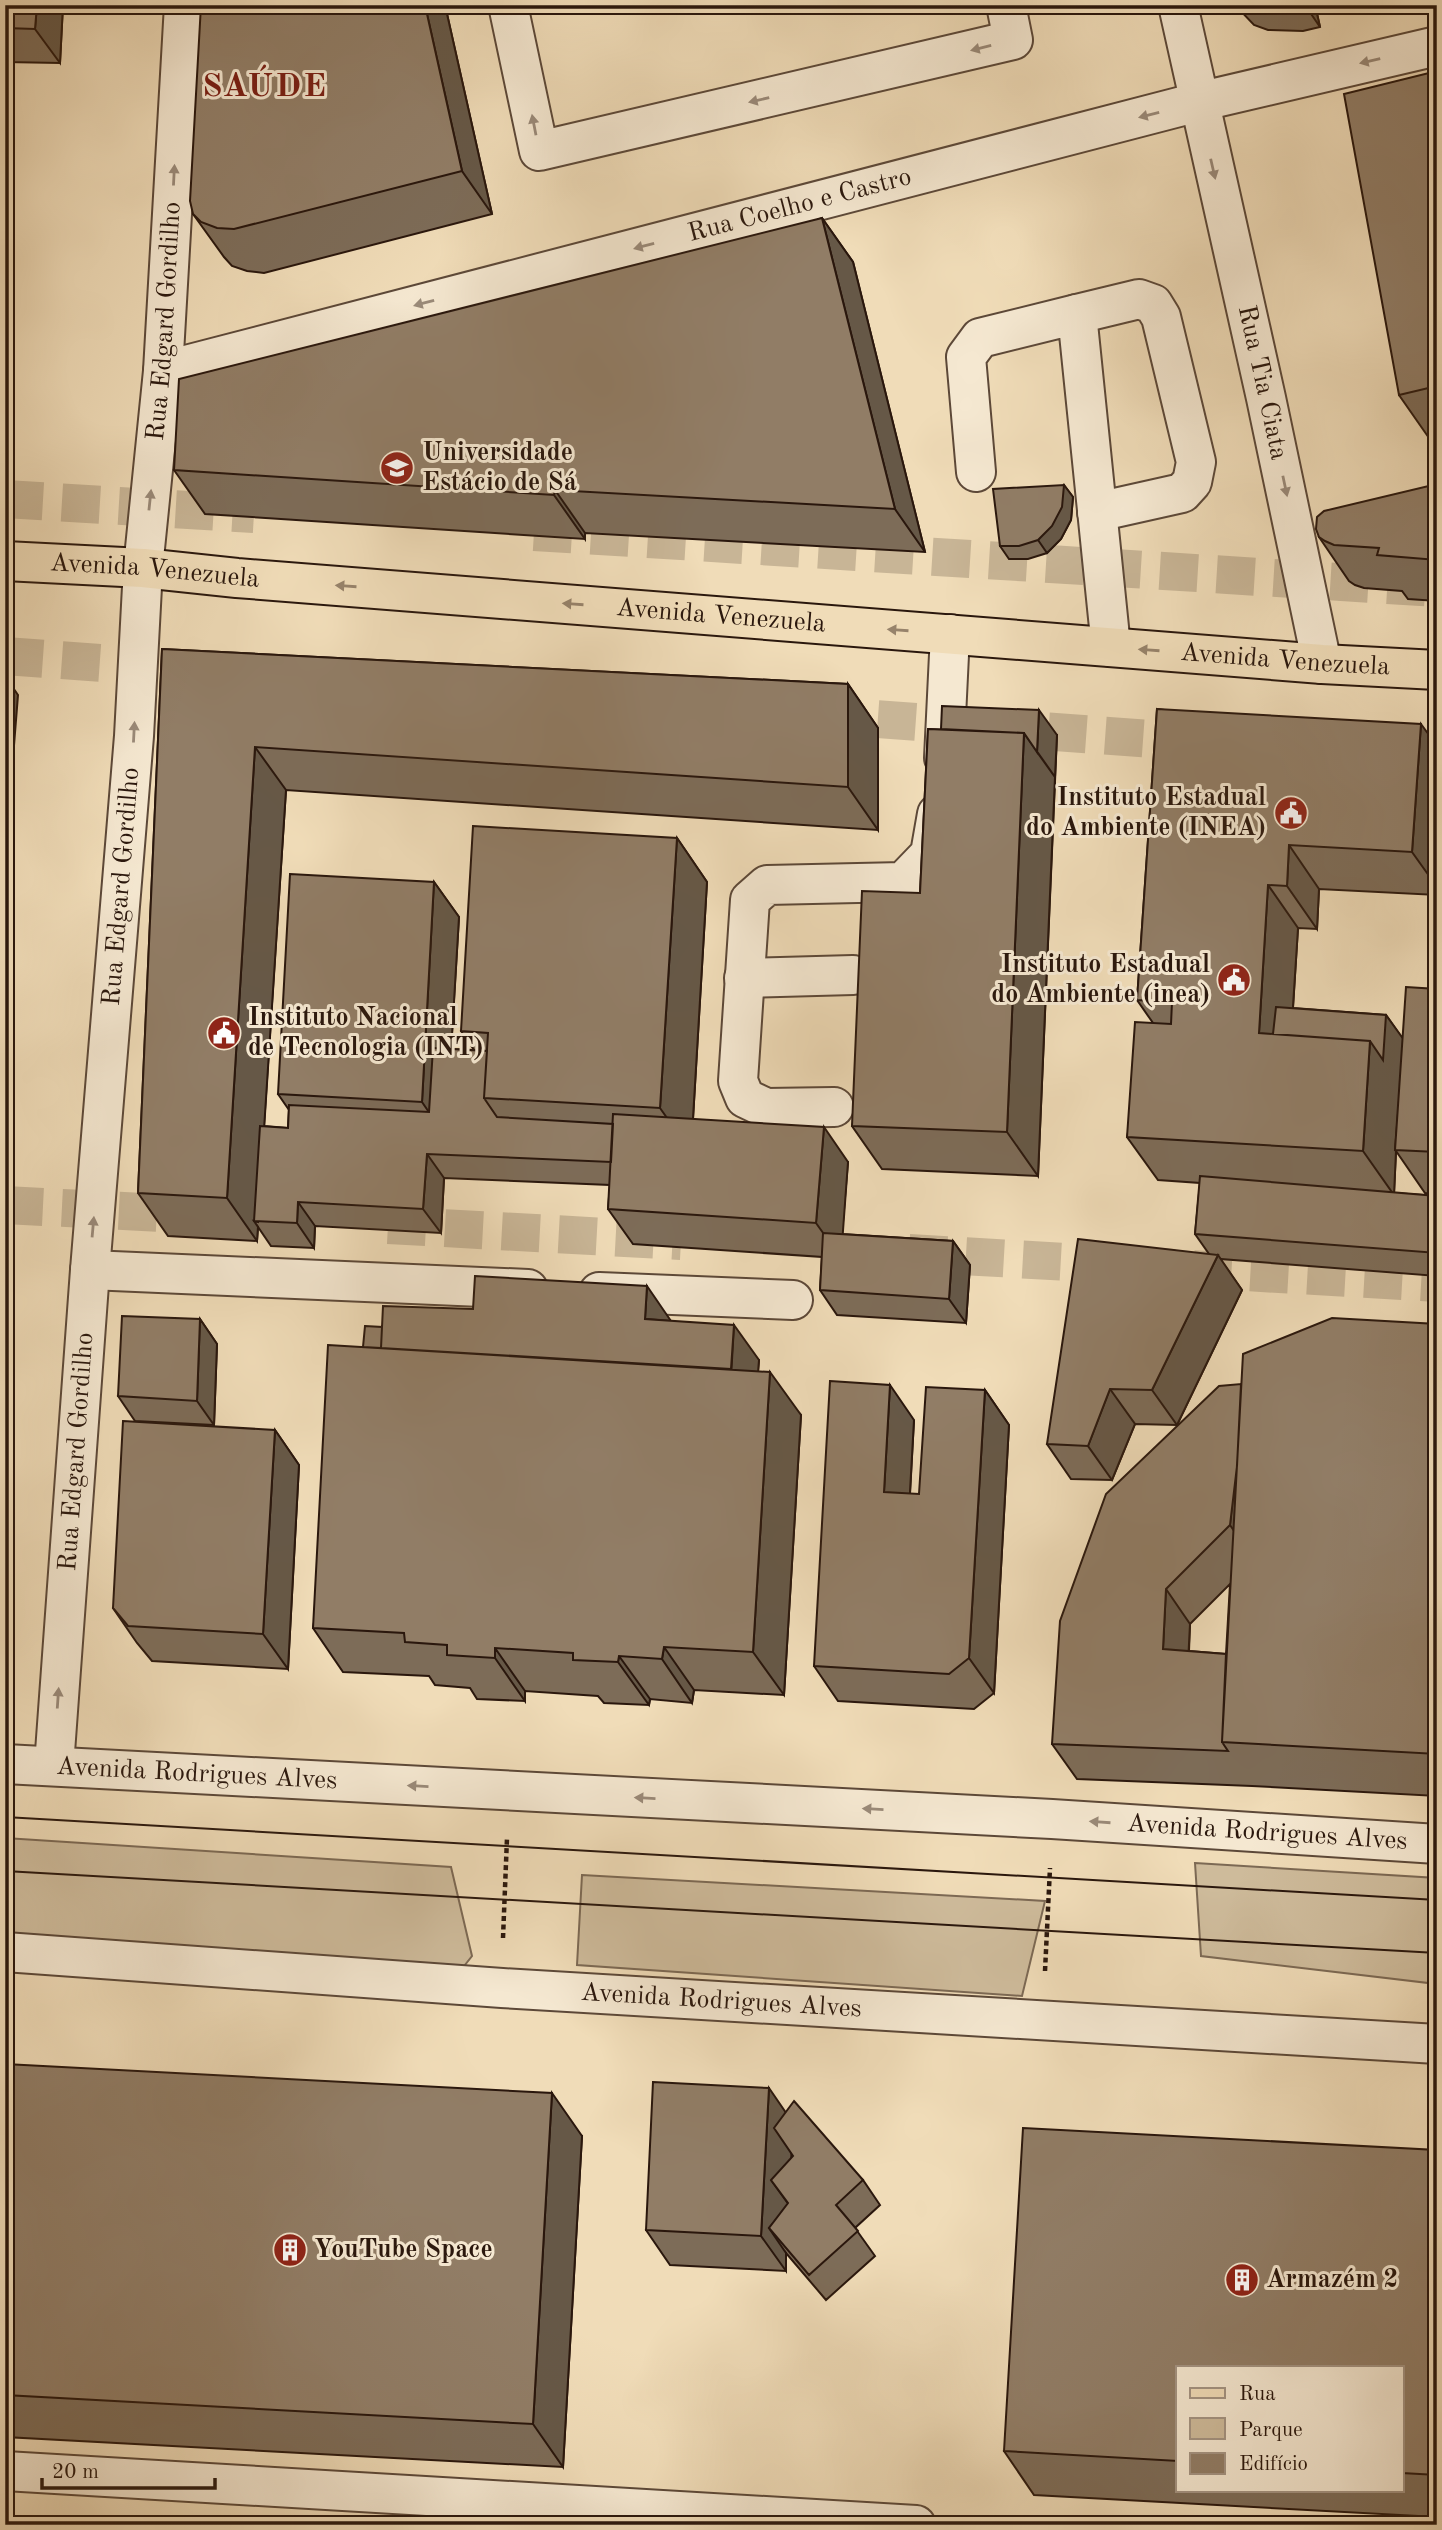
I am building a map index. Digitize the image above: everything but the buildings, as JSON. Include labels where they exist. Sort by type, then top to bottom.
[{"type":"main road","name":"Avenida Venezuela","points":[[5,561],[143,568],[237,578],[1322,664],[1437,670]]},
{"type":"street","name":"Rua Edgard Gordilho","points":[[54,1766],[90,1270],[134,736],[143,568],[163,371],[184,5]]},
{"type":"street","points":[[508,5],[539,151],[1013,40],[1006,5]]},
{"type":"street","name":"Rua Tia Ciata","points":[[1178,5],[1272,425],[1322,664]]},
{"type":"street","name":"Rua Coelho e Castro","points":[[163,371],[1198,102],[1437,46]]},
{"type":"street","points":[[976,472],[966,357],[980,338],[1139,299],[1153,304],[1161,317],[1196,461],[1192,482],[1182,493],[1097,512]]},
{"type":"street","points":[[1077,314],[1111,647]]},
{"type":"street","points":[[834,1107],[766,1108],[746,1098],[738,1081],[750,900],[768,885],[903,882],[930,854],[944,775],[950,634]]},
{"type":"street","points":[[744,978],[853,975]]},
{"type":"street","points":[[90,1270],[793,1300]]},
{"type":"street","name":"Avenida Rodrigues Alves","points":[[5,1764],[1052,1819],[1437,1844]]},
{"type":"street","name":"Avenida Rodrigues Alves","points":[[5,1952],[502,1988],[1437,2045]]},
{"type":"street","points":[[5,2472],[916,2525]]},
{"type":"path","points":[[502,1988],[510,1791]]},
{"type":"path","points":[[1045,2021],[1045,1931],[1052,1819]]},
{"type":"green space","points":[[5,1838],[451,1867],[472,1956],[453,1980],[5,1937]]},
{"type":"green space","points":[[1195,1863],[1437,1878],[1437,1984],[1201,1956]]},
{"type":"green space","points":[[582,1875],[1045,1901],[1022,1996],[577,1965]]},
{"type":"tunnel","points":[[5,499],[254,514]]},
{"type":"tunnel","points":[[534,532],[1437,588]]},
{"type":"tunnel","points":[[5,656],[213,671]]},
{"type":"tunnel","points":[[821,715],[1207,743]]},
{"type":"tunnel","points":[[5,1205],[202,1215]]},
{"type":"tunnel","points":[[388,1225],[681,1241]]},
{"type":"tunnel","points":[[909,1253],[1437,1283]]},
{"type":"tram line","points":[[5,1817],[1437,1900]]},
{"type":"tram line","points":[[5,1871],[1437,1953]]},
{"type":"place","name":"Universidade Estácio de Sá","points":[[397,468]]},
{"type":"place","name":"Instituto Estadual do Ambiente (INEA)","points":[[1291,813]]},
{"type":"place","name":"Instituto Estadual do Ambiente (inea)","points":[[1234,980]]},
{"type":"place","name":"Instituto Nacional de Tecnologia (INT)","points":[[224,1033]]},
{"type":"place","name":"YouTube Space","points":[[290,2250]]},
{"type":"place","name":"Armazém 2","points":[[1242,2280]]},
{"type":"district","name":"SAÚDE","points":[[265,87]]}]
